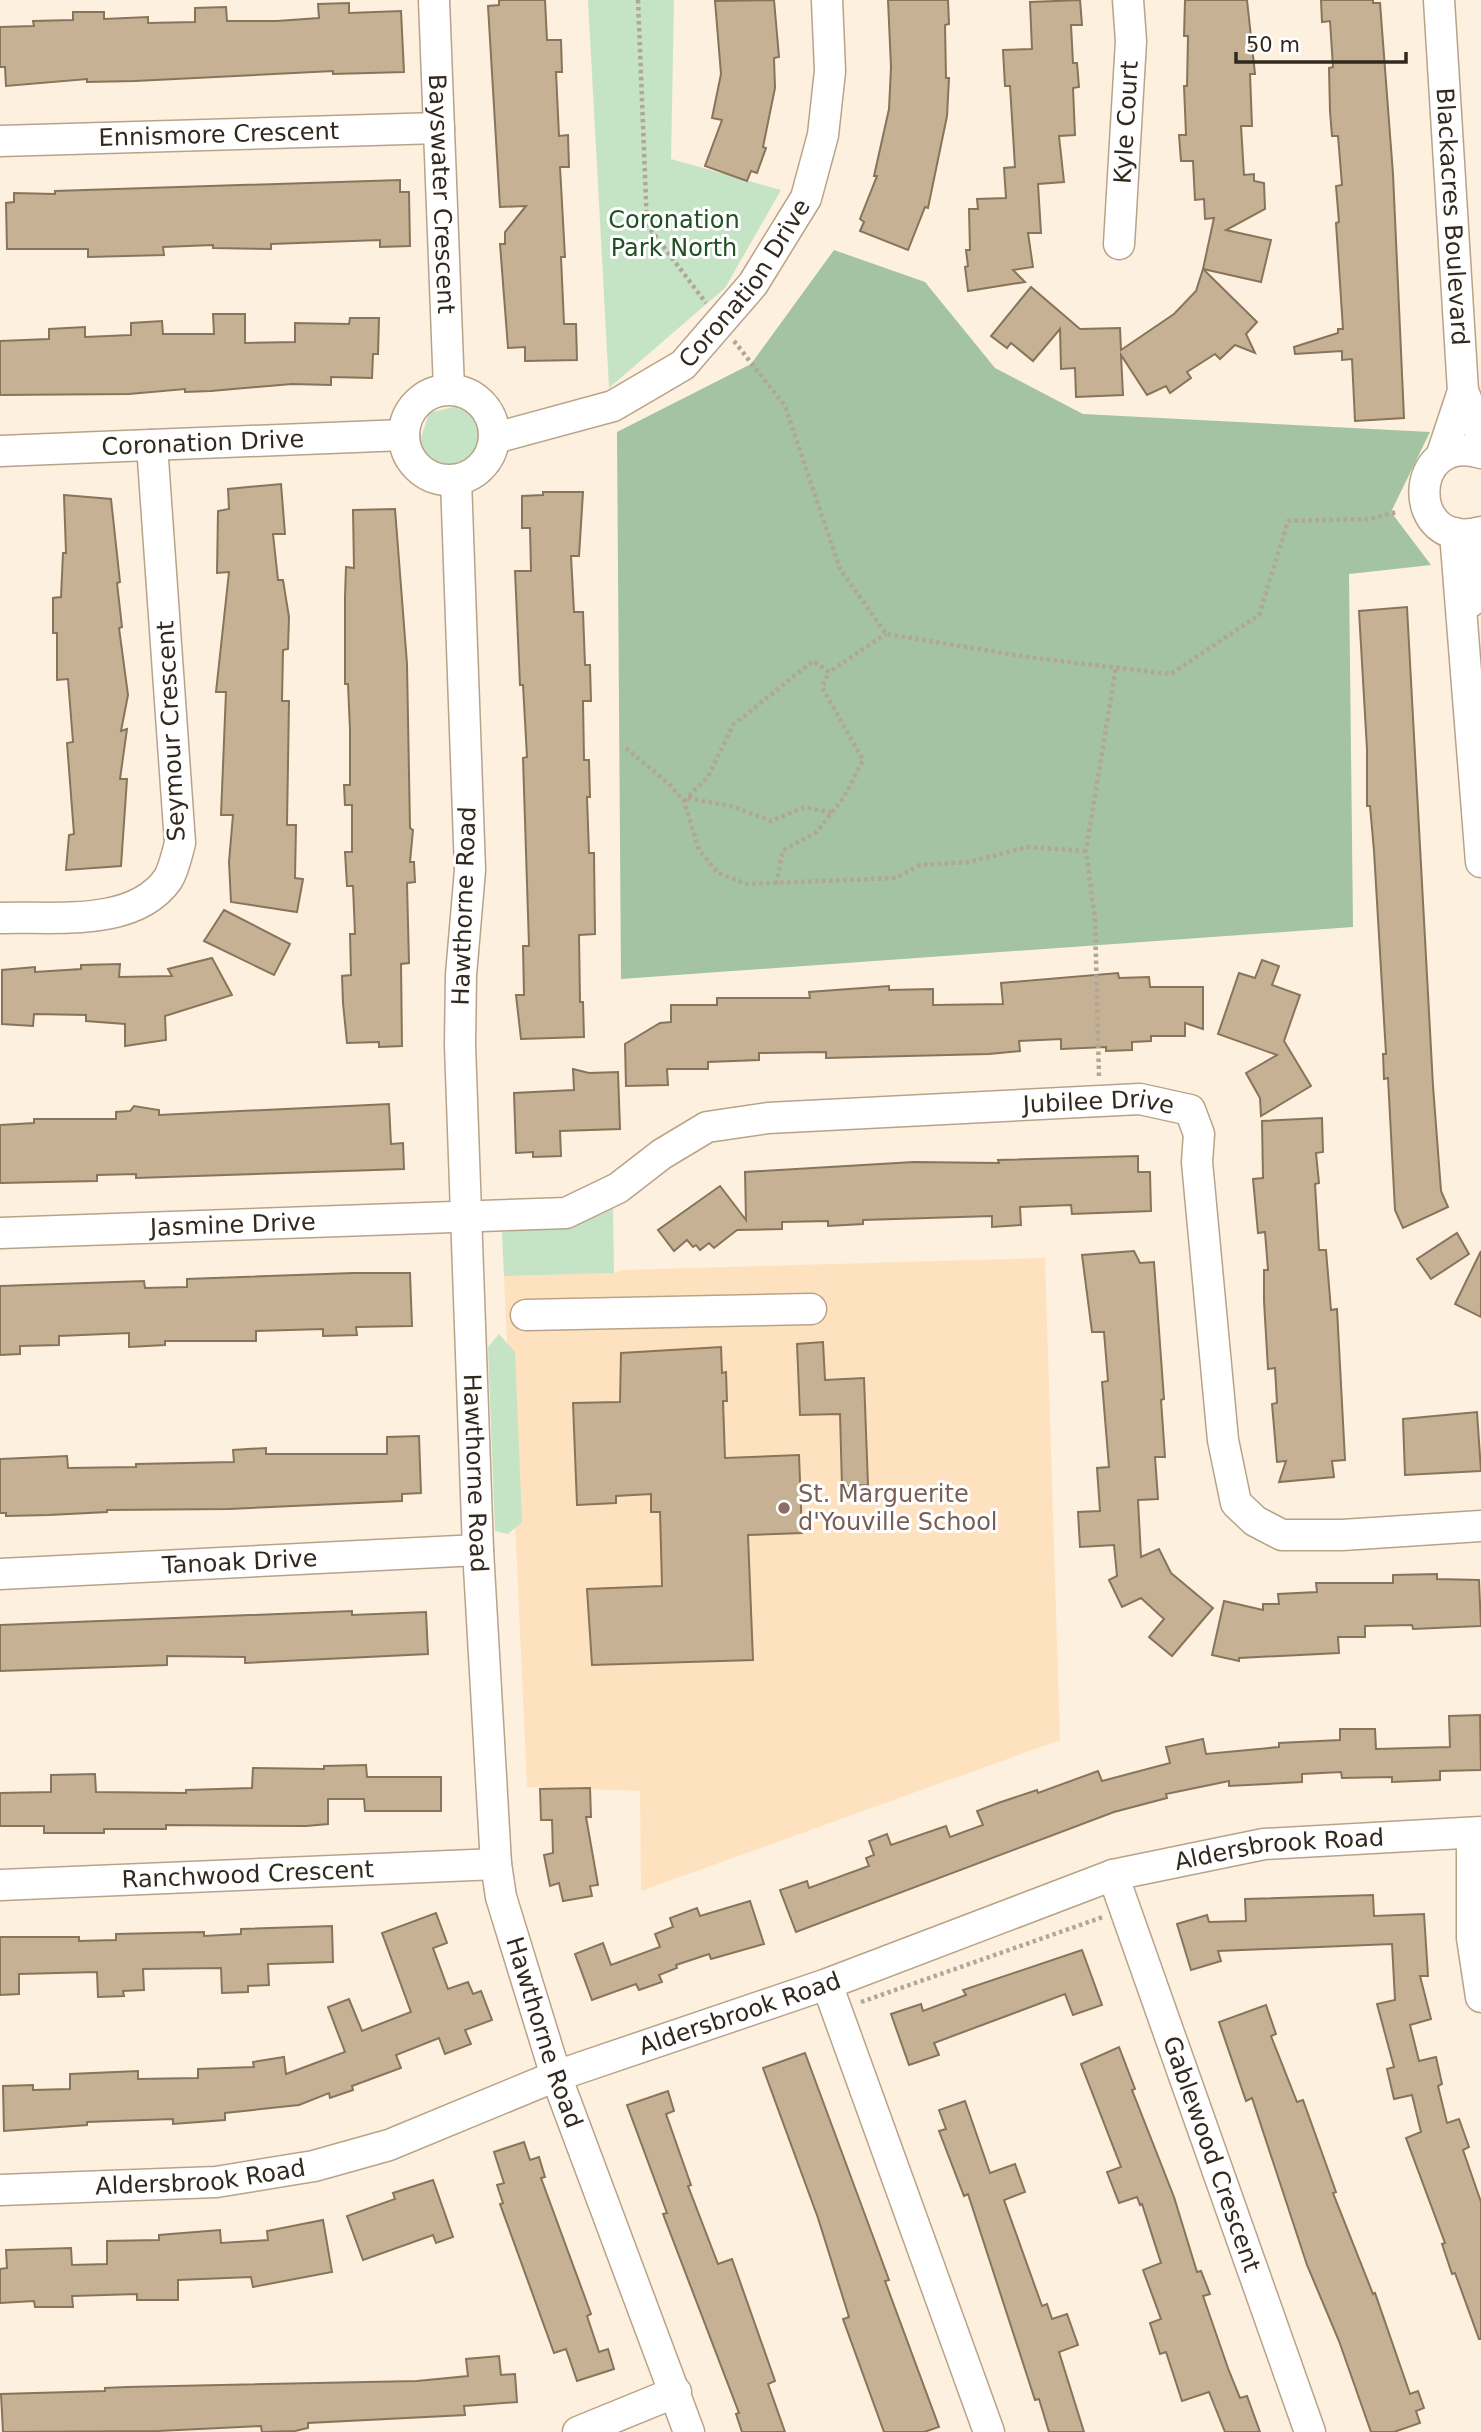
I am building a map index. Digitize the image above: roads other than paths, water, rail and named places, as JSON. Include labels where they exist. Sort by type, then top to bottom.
[{"type":"street","name":"Bayswater Crescent","points":[[434,0],[449,390]]},
{"type":"street","name":"Coronation Drive","points":[[495,438],[613,406],[683,365],[753,284],[806,198],[823,135],[830,71],[827,0]]},
{"type":"street","name":"Kyle Court","points":[[1119,244],[1131,41],[1128,0]]},
{"type":"street","name":"Blackacres Boulevard","points":[[1439,0],[1463,391],[1481,435]]},
{"type":"street","name":"Ennismore Crescent","points":[[0,141],[439,128]]},
{"type":"street","points":[[449,390],[477,399],[494,424],[495,438],[491,453],[482,466],[470,475],[456,480],[437,479],[420,469],[408,454],[404,435],[413,409],[423,398],[449,390]]},
{"type":"street","name":"Blackacres Boulevard","points":[[1463,391],[1441,457],[1424,480],[1423,494],[1433,520],[1468,533]]},
{"type":"street","name":"Coronation Drive","points":[[0,451],[404,435]]},
{"type":"street","name":"Seymour Crescent","points":[[0,918],[109,914],[148,900],[169,878],[173,866],[180,843],[152,445]]},
{"type":"street","points":[[1441,457],[1466,450],[1481,453]]},
{"type":"street","name":"Hawthorne Road","points":[[456,480],[470,870],[461,975],[460,1045],[478,1550],[496,1864],[501,1897],[556,2076],[689,2432]]},
{"type":"street","points":[[1468,533],[1464,626],[1479,772],[1481,862]]},
{"type":"street","points":[[1464,626],[1481,555]]},
{"type":"street","name":"Jubilee Drive","points":[[466,1218],[566,1213],[618,1188],[662,1154],[707,1127],[756,1120],[1140,1099],[1189,1110],[1199,1134],[1197,1162],[1223,1440],[1236,1503],[1255,1521],[1282,1535],[1342,1535],[1481,1526]]},
{"type":"street","name":"Jasmine Drive","points":[[0,1233],[466,1218]]},
{"type":"street","points":[[526,1315],[811,1309]]},
{"type":"street","name":"Tanoak Drive","points":[[0,1574],[478,1550]]},
{"type":"street","points":[[1476,1833],[1472,1938],[1481,1997]]},
{"type":"street","name":"Aldersbrook Road","points":[[0,2190],[216,2182],[314,2166],[389,2145],[556,2076],[827,1984],[1113,1875],[1264,1844],[1476,1833]]},
{"type":"street","name":"Ranchwood Crescent","points":[[0,1885],[496,1864]]},
{"type":"street","name":"Gablewood Crescent","points":[[1113,1875],[1310,2432]]},
{"type":"street","points":[[827,1984],[989,2432]]},
{"type":"street","points":[[578,2432],[676,2392]]},
{"type":"place","name":"St. Marguerite d'Youville School","points":[[784,1508]]},
{"type":"park label","name":"Coronation Park North","points":[[674,234]]}]
